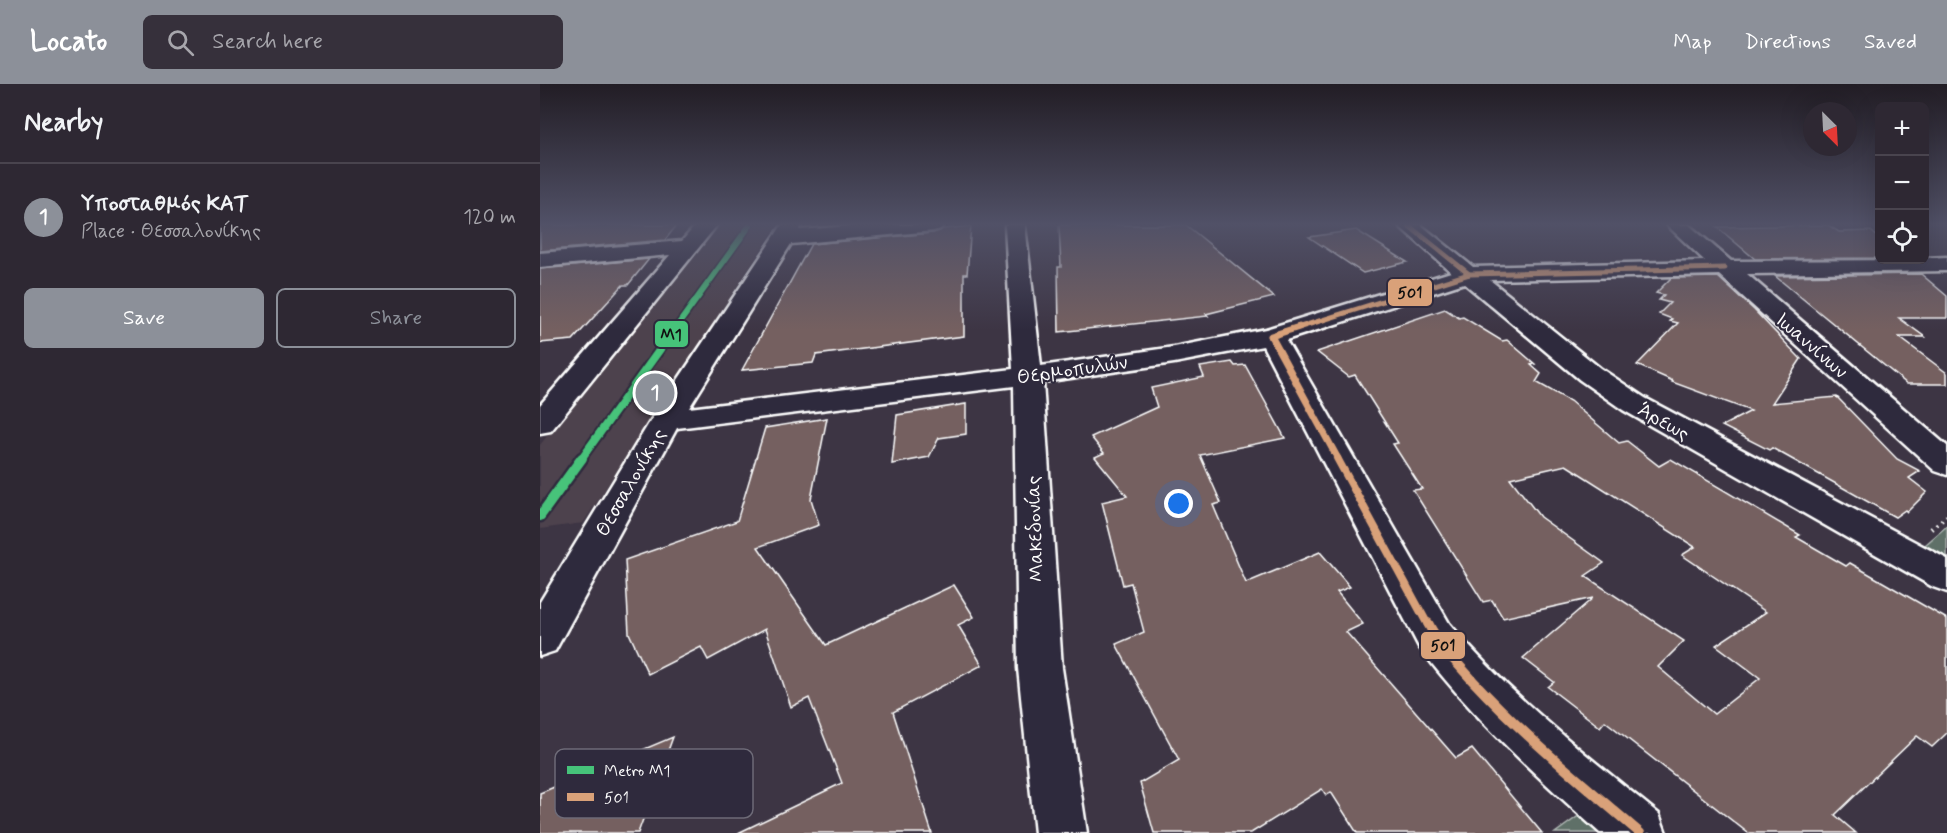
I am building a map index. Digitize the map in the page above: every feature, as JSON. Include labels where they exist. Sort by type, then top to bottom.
[{"type":"street","points":[[540,424],[677,260]]},
{"type":"street","name":"Θεσσαλονίκης","points":[[540,639],[666,420],[770,260]]},
{"type":"street","name":"Μακεδονίας","points":[[1018,260],[1028,376],[1040,668],[1061,833]]},
{"type":"street","name":"Άρεως","points":[[1452,260],[1590,374],[1634,404],[1947,577]]},
{"type":"street","name":"Ιωαννίνων","points":[[1716,260],[1947,464]]},
{"type":"street","name":"Θερμοπυλών","points":[[666,420],[1028,376],[1174,355],[1271,336],[1469,274],[1947,264]]},
{"type":"street","points":[[1271,336],[1434,635],[1451,658],[1499,711],[1640,833]]},
{"type":"shaded area","points":[[688,260],[754,260],[583,523],[540,529],[540,445]]},
{"type":"green space","points":[[1947,526],[1947,557],[1925,545]]},
{"type":"green space","points":[[1580,815],[1600,833],[1555,833]]},
{"type":"building","points":[[648,260],[628,285],[623,285],[573,340],[540,343],[540,269]]},
{"type":"building","points":[[802,260],[968,260],[967,274],[964,274],[964,336],[816,355],[813,363],[742,370]]},
{"type":"building","points":[[1061,260],[1229,260],[1274,297],[1206,314],[1208,316],[1059,332],[1058,267],[1061,267]]},
{"type":"building","points":[[1343,260],[1404,260],[1407,262],[1363,273]]},
{"type":"building","points":[[1921,274],[1947,296],[1947,318],[1899,318],[1925,337],[1899,337],[1947,373],[1947,384],[1907,384],[1775,276]]},
{"type":"building","points":[[1718,277],[1754,310],[1801,359],[1772,403],[1837,397],[1897,459],[1920,471],[1909,478],[1927,492],[1907,512],[1905,510],[1895,517],[1772,448],[1769,450],[1722,426],[1751,411],[1672,382],[1637,365],[1678,323],[1659,314],[1670,303],[1659,300],[1664,295],[1656,293],[1671,278]]},
{"type":"building","points":[[1445,309],[1459,318],[1463,317],[1502,341],[1507,340],[1535,364],[1531,365],[1541,374],[1536,382],[1570,401],[1619,443],[1627,441],[1659,466],[1671,459],[1800,535],[1796,537],[1846,566],[1850,563],[1947,619],[1947,733],[1932,747],[1917,736],[1835,815],[1856,833],[1748,833],[1605,721],[1600,727],[1548,687],[1554,682],[1523,658],[1593,598],[1503,618],[1492,600],[1483,602],[1413,490],[1422,489],[1393,444],[1398,443],[1355,375],[1349,377],[1317,352]],"holes":[[[1566,465],[1695,547],[1682,555],[1766,612],[1716,645],[1760,678],[1714,714],[1658,667],[1684,641],[1585,576],[1604,563],[1540,517],[1510,478]]]},
{"type":"building","points":[[1232,362],[1235,366],[1245,365],[1285,438],[1200,455],[1221,503],[1213,505],[1246,583],[1320,552],[1350,587],[1337,592],[1363,624],[1346,632],[1456,758],[1472,749],[1542,833],[1357,833],[1331,792],[1326,795],[1322,789],[1251,833],[1154,833],[1140,783],[1179,760],[1116,644],[1144,632],[1131,583],[1123,585],[1102,502],[1127,496],[1095,457],[1104,453],[1091,437],[1157,407],[1151,388],[1204,377],[1200,367]]},
{"type":"building","points":[[966,404],[966,434],[939,438],[929,457],[892,464],[897,415]]},
{"type":"building","points":[[827,418],[811,499],[819,525],[758,547],[826,645],[954,585],[974,617],[958,625],[982,665],[893,712],[932,833],[738,833],[842,783],[809,698],[791,707],[765,629],[708,660],[701,647],[648,674],[629,633],[625,560],[737,521],[765,428]]},
{"type":"building","points":[[673,737],[669,749],[644,749]]},
{"type":"building","points":[[555,787],[555,818],[643,818],[638,833],[540,833],[540,793]]},
{"type":"metro line","name":"Μ1","points":[[540,516],[725,260]]},
{"type":"transit line","name":"501","points":[[1452,260],[1469,274]]},
{"type":"transit line","name":"501","points":[[1640,833],[1506,715],[1434,635],[1271,336],[1469,274],[1725,268]]},
{"type":"place","name":"Υποσταθμός ΚΑΤ","points":[[655,393]]}]
